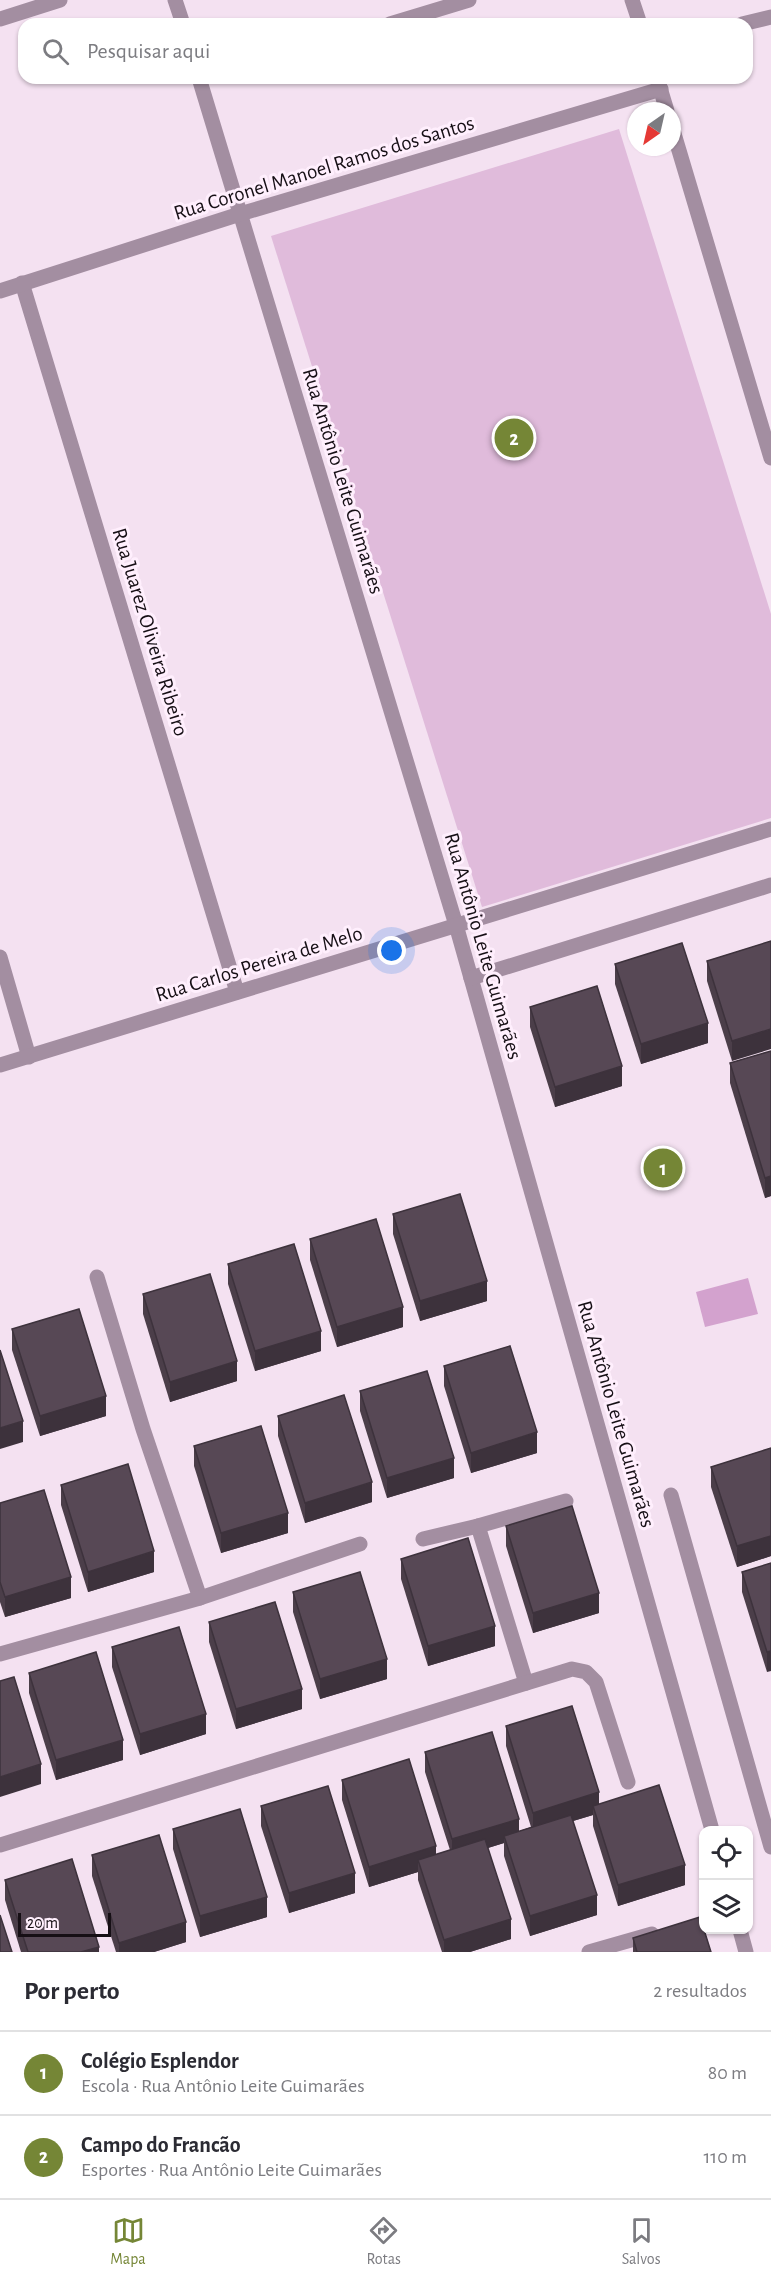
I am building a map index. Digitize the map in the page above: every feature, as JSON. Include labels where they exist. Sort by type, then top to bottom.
[{"type":"street","points":[[0,19],[60,0]]},
{"type":"street","points":[[176,0],[181,18]]},
{"type":"street","points":[[410,18],[469,0]]},
{"type":"street","points":[[632,0],[638,18]]},
{"type":"street","points":[[753,21],[771,17]]},
{"type":"street","name":"Rua Antônio Leite Guimarães","points":[[204,84],[240,214],[456,925],[711,1826]]},
{"type":"street","name":"Rua Coronel Manoel Ramos dos Santos","points":[[0,291],[656,84]]},
{"type":"street","points":[[659,84],[664,102]]},
{"type":"street","points":[[681,156],[771,458]]},
{"type":"street","name":"Rua Juarez Oliveira Ribeiro","points":[[22,284],[237,992]]},
{"type":"street","name":"Rua Carlos Pereira de Melo","points":[[0,1065],[771,829]]},
{"type":"street","points":[[471,978],[771,885]]},
{"type":"street","points":[[0,957],[29,1057]]},
{"type":"street","points":[[97,1277],[143,1429],[200,1598]]},
{"type":"street","points":[[671,1495],[767,1823],[771,1847]]},
{"type":"street","points":[[423,1539],[566,1501]]},
{"type":"street","points":[[478,1526],[526,1683]]},
{"type":"street","points":[[0,1654],[200,1598],[360,1544]]},
{"type":"street","points":[[0,1845],[572,1669],[586,1672],[596,1682],[628,1782]]},
{"type":"street","points":[[590,1952],[669,1929]]},
{"type":"street","points":[[742,1934],[747,1952]]},
{"type":"shaded area","points":[[619,129],[771,614],[771,818],[482,907],[271,236]]},
{"type":"shaded area","points":[[748,1278],[758,1314],[705,1327],[696,1292]]},
{"type":"building","points":[[771,941],[771,1029],[732,1041],[707,961]]},
{"type":"building","points":[[682,943],[708,1023],[641,1044],[615,964]]},
{"type":"building","points":[[597,986],[622,1066],[555,1087],[530,1007]]},
{"type":"building","points":[[771,1051],[771,1176],[765,1178],[730,1063]]},
{"type":"building","points":[[460,1194],[487,1281],[420,1301],[393,1214]]},
{"type":"building","points":[[376,1219],[403,1307],[337,1327],[310,1239]]},
{"type":"building","points":[[294,1244],[321,1331],[255,1351],[228,1264]]},
{"type":"building","points":[[210,1274],[237,1361],[170,1382],[143,1294]]},
{"type":"building","points":[[79,1309],[106,1396],[40,1416],[12,1329]]},
{"type":"building","points":[[510,1346],[537,1432],[471,1453],[444,1366]]},
{"type":"building","points":[[0,1350],[23,1421],[0,1428]]},
{"type":"building","points":[[427,1371],[454,1458],[387,1478],[360,1391]]},
{"type":"building","points":[[344,1395],[372,1482],[305,1503],[278,1416]]},
{"type":"building","points":[[261,1426],[288,1513],[221,1533],[194,1446]]},
{"type":"building","points":[[771,1448],[771,1536],[737,1546],[711,1467]]},
{"type":"building","points":[[128,1464],[154,1551],[88,1572],[61,1485]]},
{"type":"building","points":[[44,1490],[71,1577],[5,1597],[0,1582],[0,1503]]},
{"type":"building","points":[[572,1506],[599,1593],[533,1613],[506,1526]]},
{"type":"building","points":[[468,1538],[495,1626],[428,1646],[401,1559]]},
{"type":"building","points":[[771,1563],[771,1651],[767,1652],[742,1572]]},
{"type":"building","points":[[360,1572],[387,1659],[320,1679],[293,1592]]},
{"type":"building","points":[[275,1602],[302,1689],[236,1709],[209,1622]]},
{"type":"building","points":[[179,1627],[206,1714],[140,1734],[112,1647]]},
{"type":"building","points":[[96,1652],[123,1740],[56,1760],[29,1673]]},
{"type":"building","points":[[14,1677],[41,1764],[0,1777],[0,1681]]},
{"type":"building","points":[[572,1706],[599,1792],[533,1813],[506,1726]]},
{"type":"building","points":[[492,1732],[519,1819],[452,1839],[425,1752]]},
{"type":"building","points":[[409,1759],[436,1846],[369,1867],[342,1780]]},
{"type":"building","points":[[659,1785],[685,1865],[618,1885],[593,1806]]},
{"type":"building","points":[[328,1786],[355,1873],[289,1893],[261,1806]]},
{"type":"building","points":[[240,1809],[267,1897],[200,1916],[173,1829]]},
{"type":"building","points":[[571,1815],[597,1895],[530,1916],[504,1836]]},
{"type":"building","points":[[159,1835],[186,1922],[119,1943],[92,1855]]},
{"type":"building","points":[[485,1839],[511,1919],[444,1940],[418,1860]]},
{"type":"building","points":[[72,1859],[99,1947],[81,1952],[28,1952],[5,1880]]},
{"type":"building","points":[[0,1915],[12,1952],[0,1952]]},
{"type":"building","points":[[699,1917],[699,1934],[705,1934],[711,1952],[637,1952],[633,1938]]},
{"type":"place","name":"Campo do Francão","points":[[514,438]]},
{"type":"place","name":"Colégio Esplendor","points":[[663,1168]]}]
